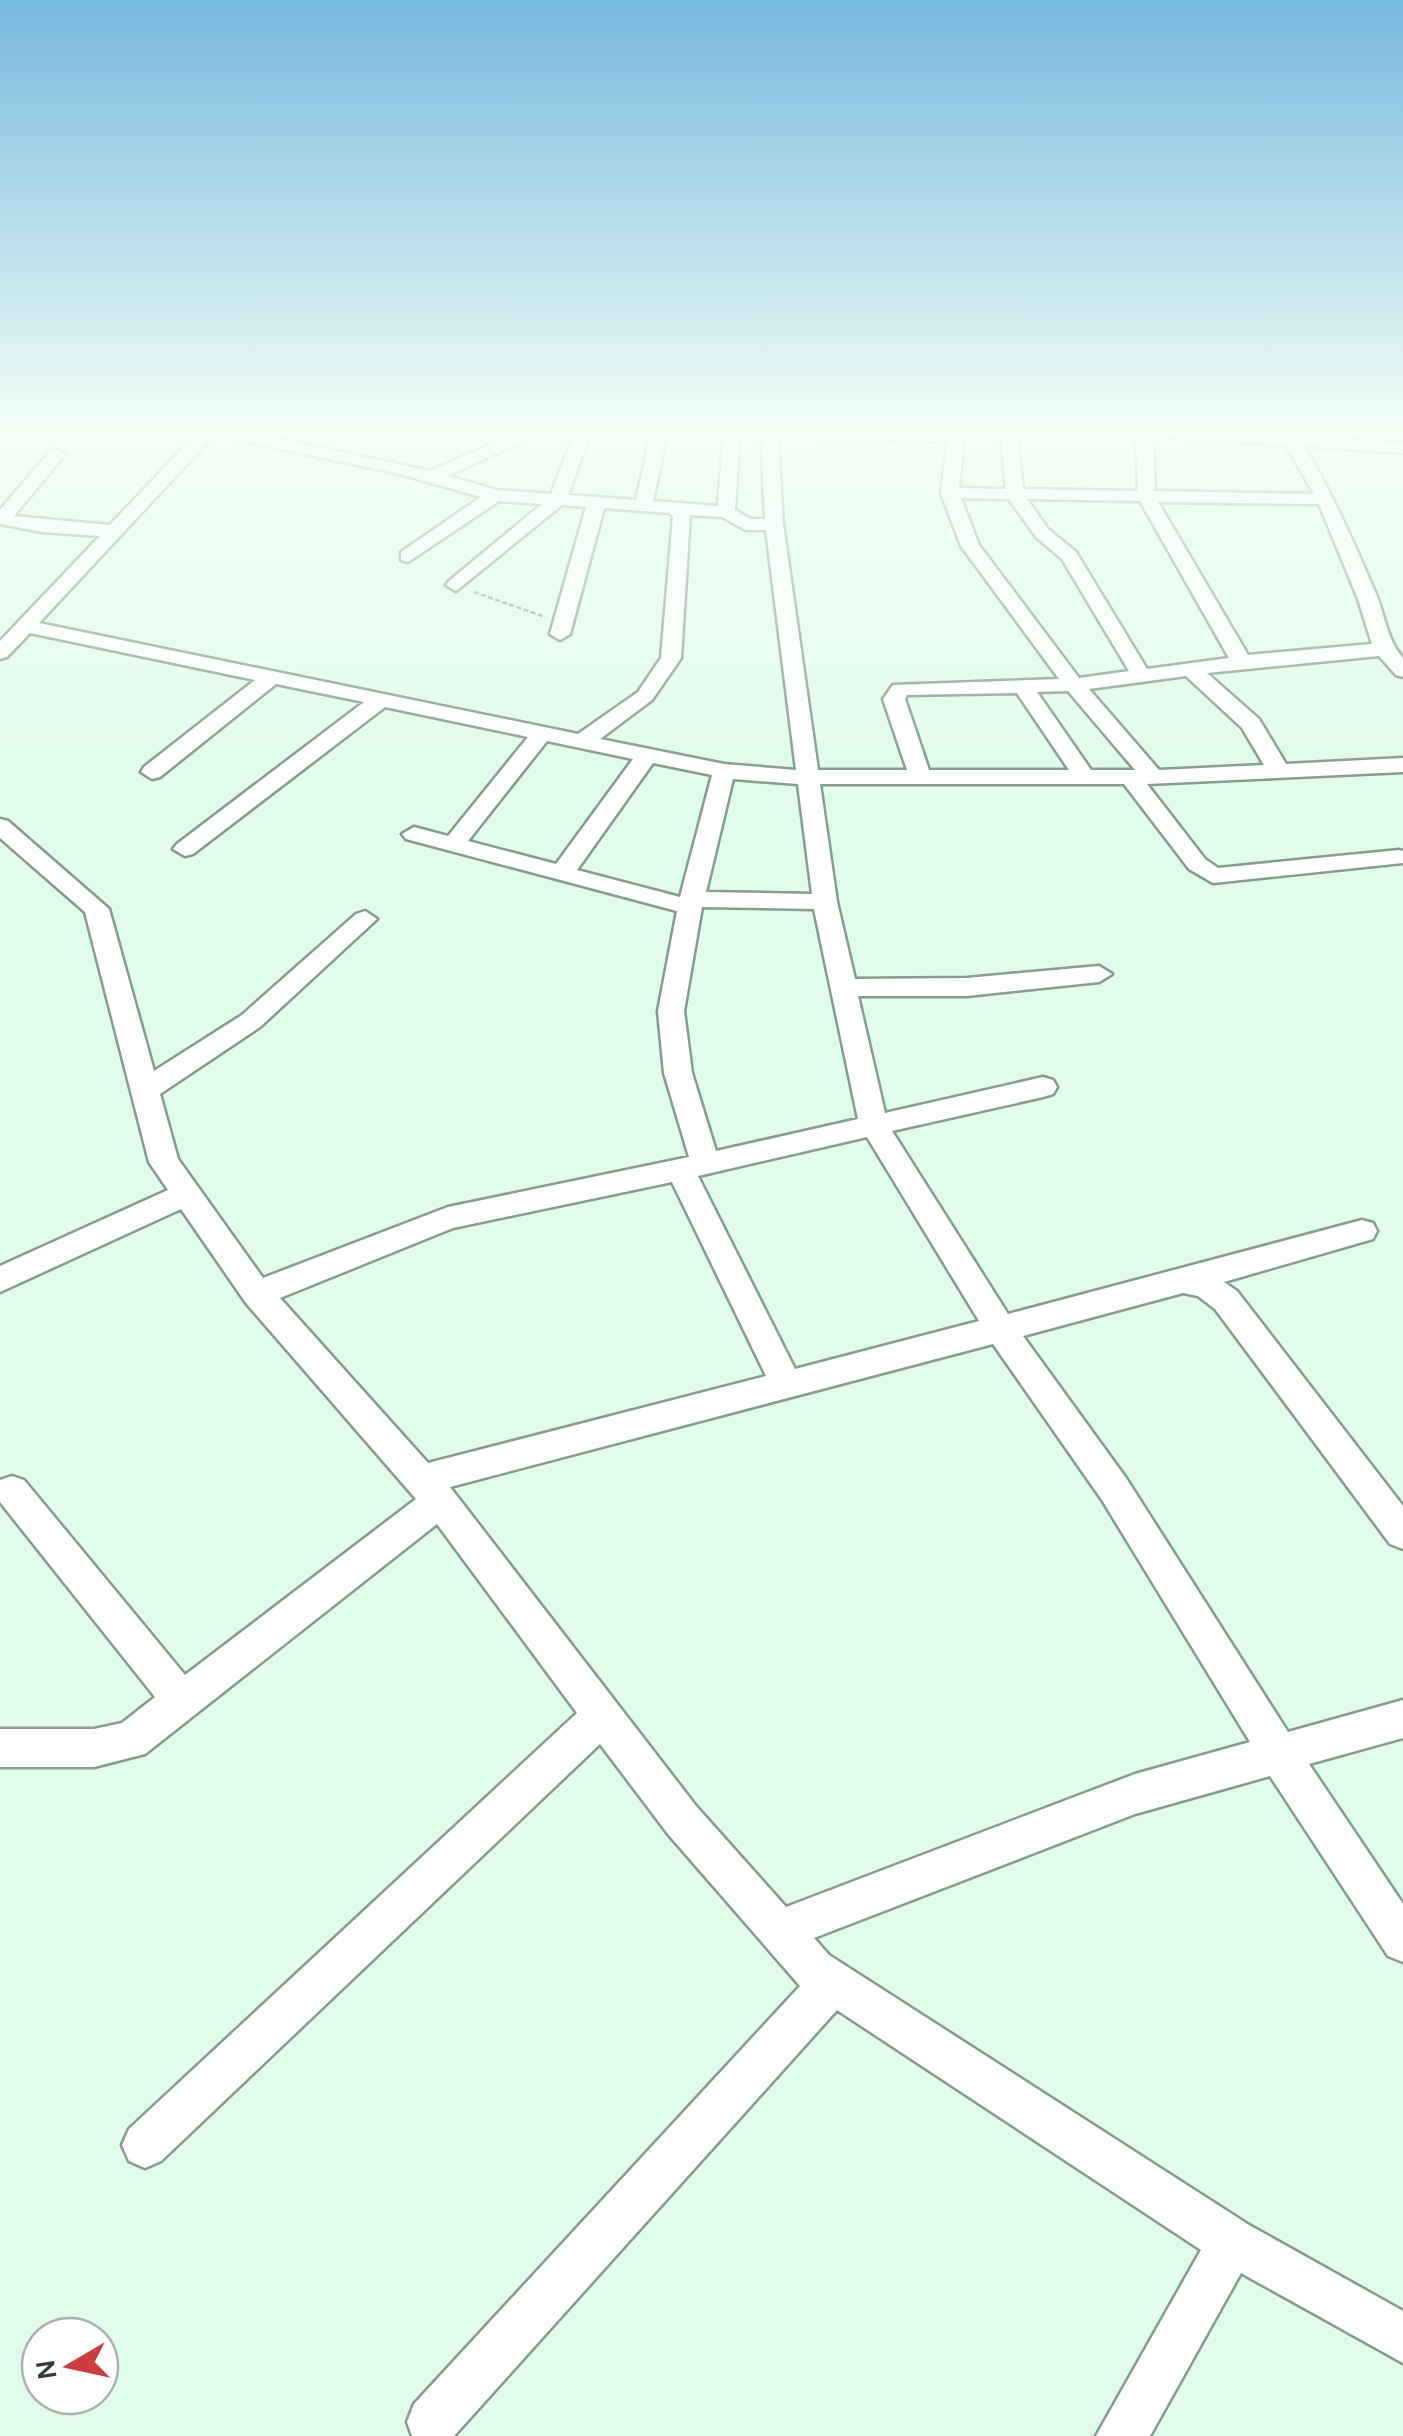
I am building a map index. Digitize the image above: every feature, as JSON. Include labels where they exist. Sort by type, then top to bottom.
[{"type":"street","points":[[0,653],[105,543]]},
{"type":"street","points":[[408,556],[427,543]]},
{"type":"street","points":[[456,585],[506,543]]},
{"type":"street","points":[[561,628],[585,543]]},
{"type":"street","points":[[583,741],[645,696],[670,658],[680,543]]},
{"type":"street","points":[[777,543],[826,902],[873,1124],[1000,1328],[1114,1488],[1279,1754],[1403,1941]]},
{"type":"street","points":[[969,543],[1141,777],[1197,864],[1213,876],[1399,857]]},
{"type":"street","points":[[1054,543],[1070,556],[1140,675]]},
{"type":"street","points":[[1173,543],[1242,662]]},
{"type":"street","points":[[1343,543],[1368,598],[1384,649],[1403,671]]},
{"type":"street","points":[[27,626],[724,771],[810,778],[1141,777],[1403,765]]},
{"type":"street","points":[[921,778],[894,698],[900,689],[1074,685],[1242,662],[1384,649]]},
{"type":"street","points":[[1191,668],[1251,724],[1279,771]]},
{"type":"street","points":[[152,772],[273,676]]},
{"type":"street","points":[[1022,685],[1084,776]]},
{"type":"street","points":[[184,849],[382,699]]},
{"type":"street","points":[[453,844],[542,732]]},
{"type":"street","points":[[562,873],[647,755]]},
{"type":"street","points":[[724,771],[691,903],[672,1011],[678,1073],[692,1166],[786,1384]]},
{"type":"street","points":[[0,826],[96,908],[164,1162],[184,1196],[257,1294],[431,1491],[682,1820],[814,1970],[1232,2242],[1403,2338]]},
{"type":"street","points":[[414,834],[691,903],[826,902]]},
{"type":"street","points":[[145,1090],[251,1022],[366,919]]},
{"type":"street","points":[[844,988],[967,987],[1099,974]]},
{"type":"street","points":[[257,1294],[448,1218],[1043,1088]]},
{"type":"street","points":[[0,1279],[184,1196]]},
{"type":"street","points":[[0,1748],[94,1748],[131,1740],[183,1702],[431,1491],[786,1384],[1362,1232]]},
{"type":"street","points":[[1183,1281],[1207,1286],[1226,1300],[1403,1534]]},
{"type":"street","points":[[12,1491],[183,1702]]},
{"type":"street","points":[[144,2145],[602,1716]]},
{"type":"street","points":[[780,1930],[1135,1794],[1403,1720]]},
{"type":"street","points":[[432,2422],[833,1982]]},
{"type":"street","points":[[1122,2436],[1232,2242]]},
{"type":"path","points":[[456,585],[561,628]]}]
